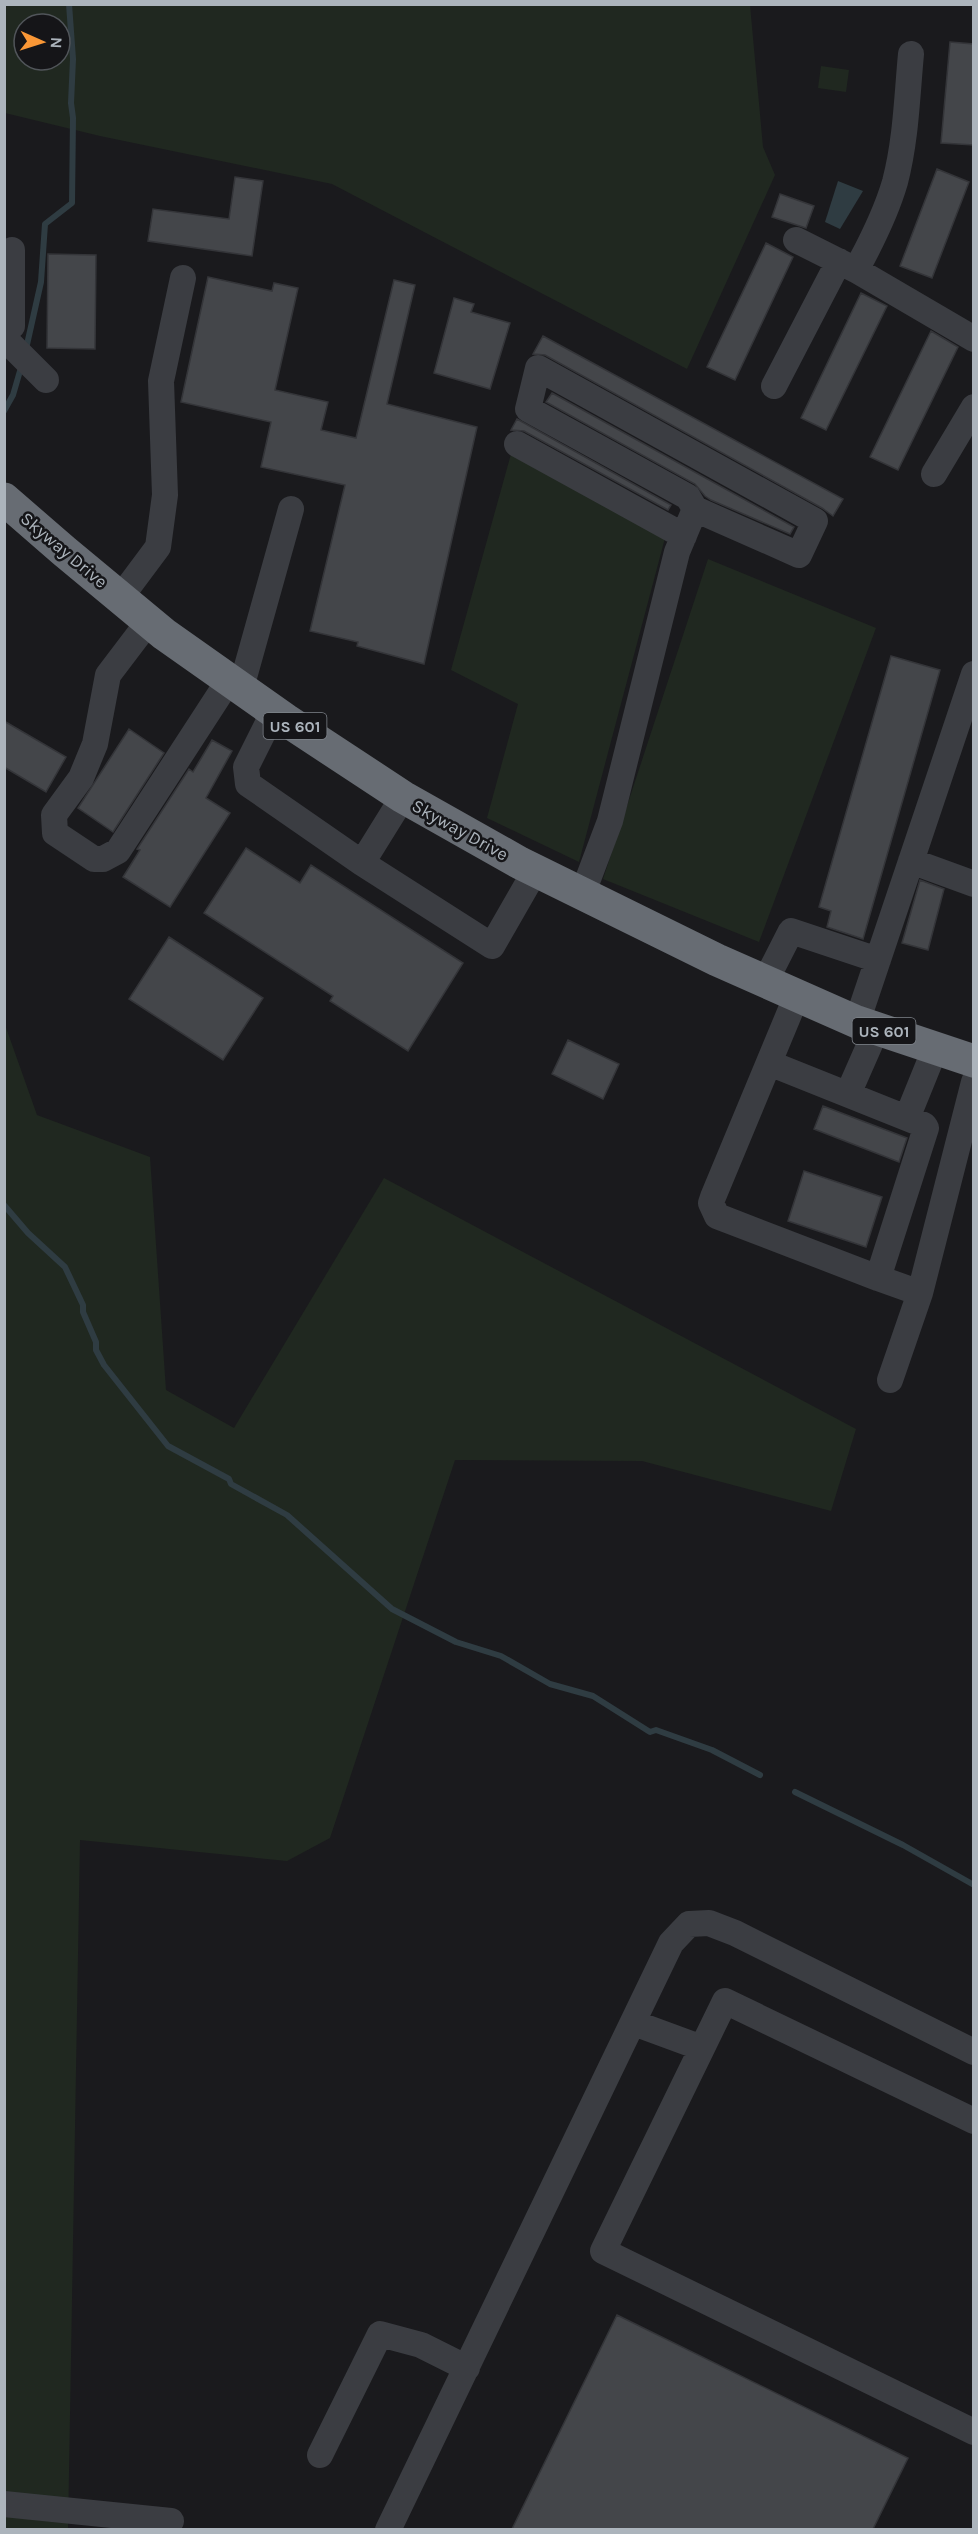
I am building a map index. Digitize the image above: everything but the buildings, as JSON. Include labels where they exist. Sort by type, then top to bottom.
[{"type":"highway","name":"Skyway Drive","points":[[4,499],[149,621],[235,684],[403,797],[535,871],[717,960],[867,1025],[974,1061]]},
{"type":"lane","points":[[774,386],[847,266],[877,232],[895,182],[903,140],[911,54]]},
{"type":"lane","points":[[796,240],[847,266],[974,339]]},
{"type":"lane","points":[[4,333],[12,326],[12,250]]},
{"type":"lane","points":[[120,598],[158,547],[165,495],[161,381],[183,278]]},
{"type":"lane","points":[[4,338],[46,380]]},
{"type":"lane","points":[[538,368],[815,521],[799,555],[695,509],[688,497],[528,409],[538,368]]},
{"type":"lane","points":[[934,474],[974,407]]},
{"type":"lane","points":[[517,444],[684,536]]},
{"type":"lane","points":[[149,621],[108,675],[95,744],[81,778],[54,815],[56,833],[94,859],[103,860],[118,850],[235,684],[291,508]]},
{"type":"lane","points":[[582,895],[610,821],[678,552],[695,509]]},
{"type":"lane","points":[[848,1094],[867,1025],[878,960],[974,674]]},
{"type":"lane","points":[[274,711],[246,767],[248,784],[362,863],[492,946],[535,871]]},
{"type":"lane","points":[[362,863],[403,797]]},
{"type":"lane","points":[[911,861],[974,884]]},
{"type":"lane","points":[[766,981],[791,931],[878,960]]},
{"type":"lane","points":[[797,995],[713,1197],[713,1208],[717,1216],[920,1293]]},
{"type":"lane","points":[[907,1118],[935,1049]]},
{"type":"lane","points":[[769,1063],[924,1125],[926,1132],[878,1278]]},
{"type":"lane","points":[[890,1380],[920,1293],[974,1082]]},
{"type":"lane","points":[[903,1201],[940,1213]]},
{"type":"lane","points":[[388,2529],[671,1943],[689,1924],[709,1923],[735,1933],[974,2052]]},
{"type":"lane","points":[[974,2121],[725,2001],[603,2251],[974,2432]]},
{"type":"lane","points":[[634,2023],[702,2048]]},
{"type":"lane","points":[[321,2455],[380,2334],[422,2345],[467,2368]]},
{"type":"lane","points":[[4,2504],[171,2521]]},
{"type":"shaded area","points":[[5,4],[750,5],[763,147],[775,175],[687,369],[332,184],[100,136],[5,113]]},
{"type":"shaded area","points":[[821,66],[849,70],[846,92],[818,88]]},
{"type":"shaded area","points":[[838,181],[863,191],[840,229],[825,222]]},
{"type":"shaded area","points":[[511,454],[665,538],[579,862],[487,818],[518,704],[451,670]]},
{"type":"shaded area","points":[[708,559],[876,628],[759,942],[603,879]]},
{"type":"shaded area","points":[[4,1022],[37,1115],[150,1157],[166,1390],[234,1428],[384,1178],[856,1429],[831,1511],[642,1461],[455,1460],[330,1838],[287,1861],[80,1840],[68,2530],[4,2529]]},
{"type":"waterway","points":[[26,349],[41,282],[45,224],[72,203],[73,59],[69,4]]},
{"type":"waterway","points":[[4,411],[13,395],[22,364]]},
{"type":"waterway","points":[[4,1205],[28,1233],[65,1267],[83,1305],[83,1312],[96,1342],[96,1350],[104,1365],[168,1446],[229,1479],[231,1484],[287,1515],[392,1609],[456,1642],[501,1656],[550,1684],[593,1696],[650,1732],[656,1730],[712,1750],[760,1775]]},
{"type":"waterway","points":[[795,1792],[903,1845],[974,1885]]}]
